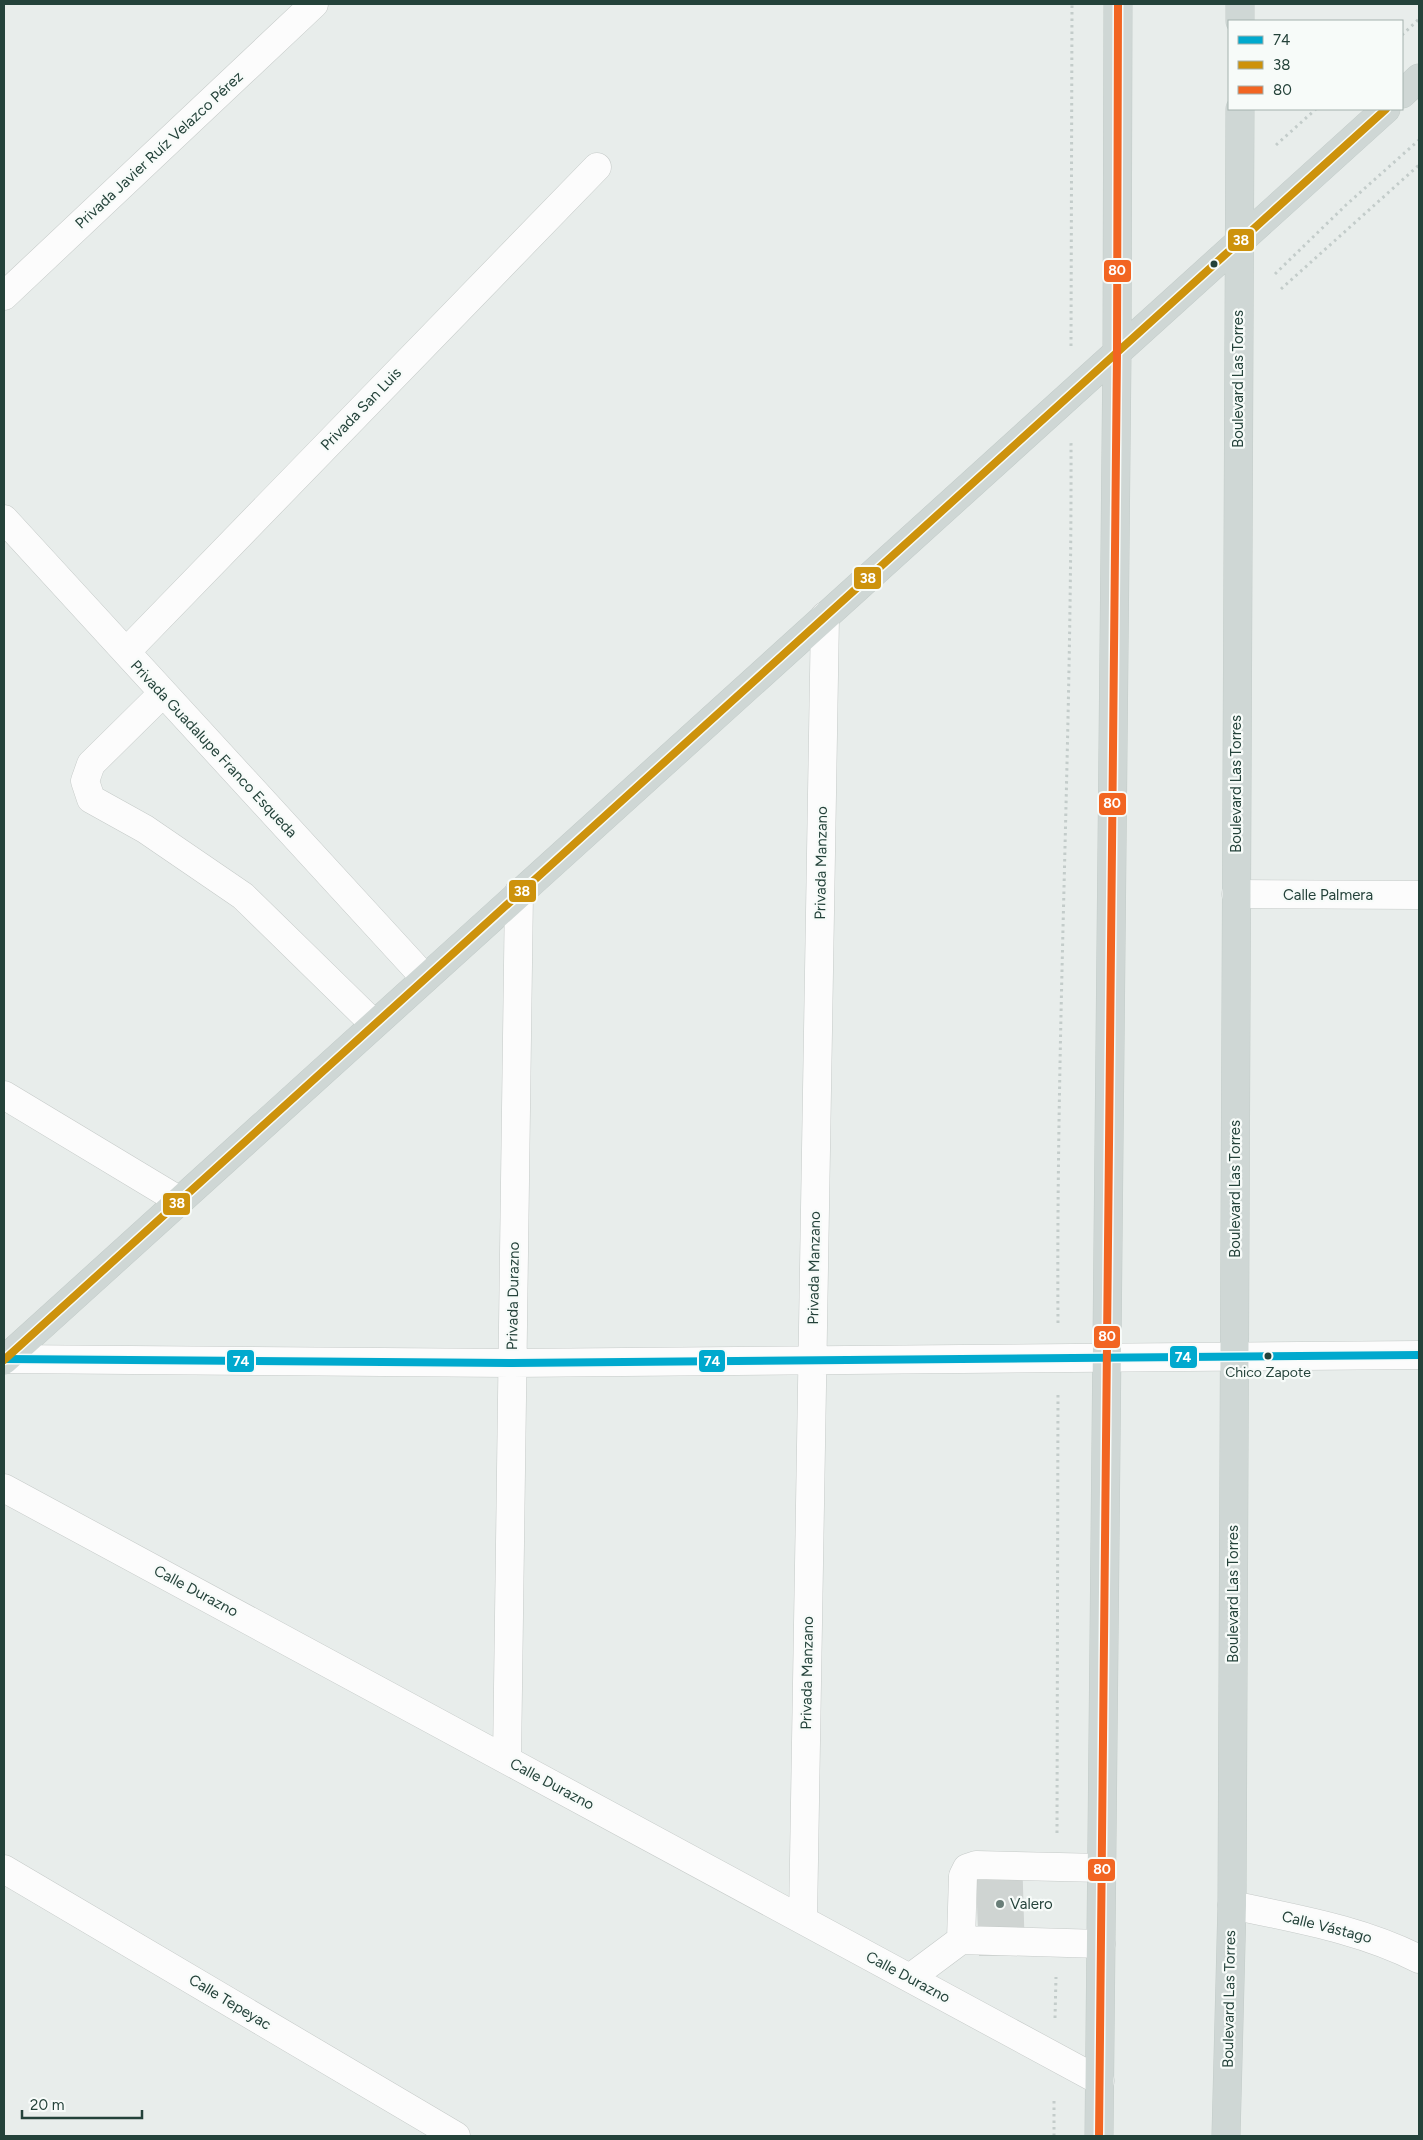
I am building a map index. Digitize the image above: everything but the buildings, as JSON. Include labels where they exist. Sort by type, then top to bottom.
[{"type":"main road","points":[[1099,2136],[1117,352],[1118,4]]},
{"type":"main road","points":[[1240,4],[1240,20]]},
{"type":"main road","points":[[1403,93],[1419,78]]},
{"type":"main road","name":"Boulevard Las Torres","points":[[1226,2136],[1232,1905],[1240,110]]},
{"type":"main road","points":[[4,1360],[1385,110]]},
{"type":"street","name":"Privada Javier Ruíz Velazco Pérez","points":[[4,296],[314,4]]},
{"type":"street","name":"Privada San Luis","points":[[126,652],[597,167]]},
{"type":"street","name":"Privada Guadalupe Franco Esqueda","points":[[4,519],[425,978]]},
{"type":"street","name":"Privada Manzano","points":[[803,1920],[825,616]]},
{"type":"street","points":[[163,692],[91,764],[85,781],[91,799],[145,829],[243,896],[374,1024]]},
{"type":"street","name":"Privada Durazno","points":[[507,1760],[519,892]]},
{"type":"street","name":"Calle Palmera","points":[[1236,894],[1419,895]]},
{"type":"street","points":[[4,1095],[180,1200]]},
{"type":"street","points":[[4,1360],[512,1363],[1234,1355],[1419,1355]]},
{"type":"street","name":"Calle Durazno","points":[[4,1488],[1100,2081]]},
{"type":"street","points":[[962,1940],[963,1876],[967,1868],[976,1864],[1102,1868]]},
{"type":"street","name":"Calle Tepeyac","points":[[4,1869],[453,2135]]},
{"type":"street","name":"Calle Vástago","points":[[1232,1905],[1342,1929],[1390,1944],[1419,1959]]},
{"type":"street","points":[[910,1978],[962,1940],[1101,1944]]},
{"type":"path","points":[[1057,1867],[1057,1208],[1072,611],[1072,4]]},
{"type":"path","points":[[1403,33],[1419,19]]},
{"type":"path","points":[[1274,146],[1315,110]]},
{"type":"path","points":[[1273,277],[1346,205],[1419,140]]},
{"type":"path","points":[[1281,289],[1419,165]]},
{"type":"path","points":[[1054,2136],[1056,1943]]},
{"type":"transit line","name":"80","points":[[1099,2136],[1117,352],[1118,4]]},
{"type":"transit line","name":"38","points":[[4,1360],[1385,110]]},
{"type":"transit line","name":"74","points":[[5,1359],[512,1363],[1419,1355]]},
{"type":"place","name":"Chico Zapote","points":[[1268,1356]]},
{"type":"place","name":"Valero","points":[[1000,1904]]}]
